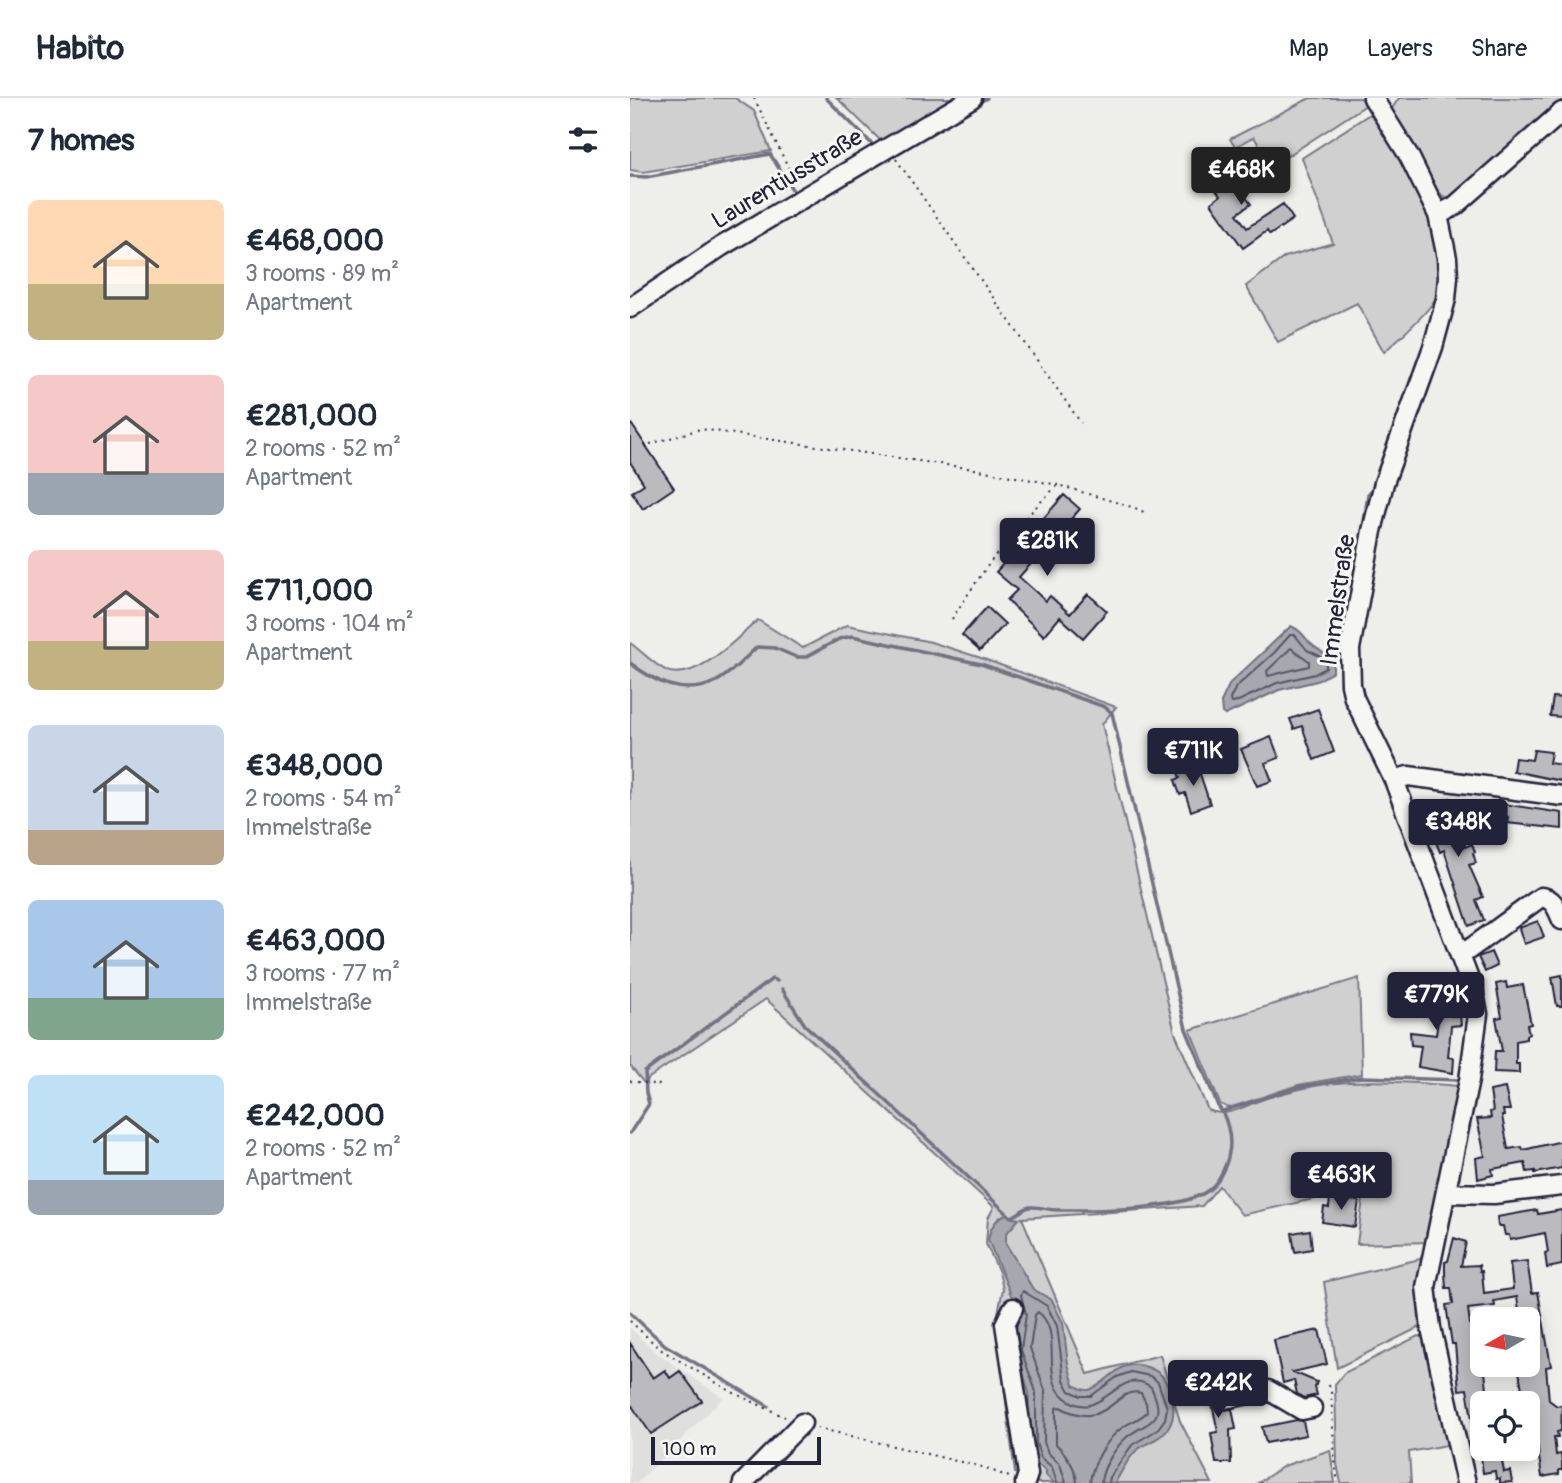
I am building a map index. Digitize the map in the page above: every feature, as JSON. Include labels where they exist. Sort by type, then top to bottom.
[{"type":"street","name":"Laurentiusstraße","points":[[630,309],[711,253],[972,98]]},
{"type":"street","name":"Immelstraße","points":[[1373,98],[1409,156],[1438,215],[1447,258],[1446,299],[1433,347],[1384,483],[1372,531],[1350,649],[1350,672],[1354,698],[1394,780],[1473,990],[1478,1014],[1469,1080],[1426,1287],[1431,1328],[1466,1483]]},
{"type":"street","points":[[1438,215],[1454,206],[1562,112]]},
{"type":"street","points":[[1394,780],[1408,776],[1562,796]]},
{"type":"street","points":[[1460,956],[1541,897],[1554,903],[1562,920]]},
{"type":"street","points":[[1446,1192],[1493,1194],[1562,1186]]},
{"type":"street","points":[[1013,1308],[1005,1324],[1028,1474],[1025,1483]]},
{"type":"street","points":[[1225,1399],[1268,1390],[1302,1410],[1312,1408]]},
{"type":"street","points":[[743,1483],[802,1423]]},
{"type":"path","points":[[754,98],[803,197]]},
{"type":"path","points":[[888,147],[1081,423]]},
{"type":"path","points":[[650,444],[700,429],[974,469],[1058,485],[1146,513]]},
{"type":"path","points":[[952,619],[984,570],[1035,506],[1058,485]]},
{"type":"path","points":[[630,1081],[660,1085]]},
{"type":"path","points":[[630,1321],[660,1349],[776,1414],[802,1423],[982,1467],[1025,1483]]},
{"type":"path","points":[[1329,1385],[1338,1483]]},
{"type":"shaded area","points":[[630,98],[735,98],[754,111],[771,151],[643,172],[630,170]]},
{"type":"shaded area","points":[[837,98],[958,98],[882,142]]},
{"type":"shaded area","points":[[1310,98],[1361,98],[1366,105],[1272,166],[1254,137],[1235,147],[1230,139]]},
{"type":"shaded area","points":[[1399,98],[1562,98],[1562,103],[1454,197],[1444,197],[1437,190],[1417,151],[1391,110]]},
{"type":"shaded area","points":[[1373,112],[1410,176],[1432,227],[1440,276],[1436,297],[1421,318],[1384,352],[1357,303],[1278,342],[1246,286],[1285,257],[1333,243],[1302,158]]},
{"type":"shaded area","points":[[758,620],[803,648],[847,625],[931,642],[1116,707],[1102,724],[1175,1033],[1208,1110],[1229,1112],[1276,1095],[1337,1083],[1377,1081],[1459,1086],[1429,1242],[1357,1244],[1363,1199],[1327,1196],[1242,1215],[1219,1186],[1202,1206],[1022,1218],[1088,1374],[1160,1355],[1180,1421],[1212,1483],[1038,1483],[1015,1473],[996,1323],[1003,1289],[999,1272],[986,1244],[988,1218],[994,1207],[766,999],[643,1082],[630,1066],[630,643],[665,670],[681,673],[717,655]]},
{"type":"shaded area","points":[[1359,978],[1362,1074],[1298,1085],[1229,1108],[1220,1104],[1190,1030]]},
{"type":"shaded area","points":[[1424,1258],[1424,1320],[1420,1327],[1337,1368],[1324,1282]]},
{"type":"shaded area","points":[[630,1328],[657,1353],[723,1398],[637,1483],[630,1483]]},
{"type":"shaded area","points":[[1418,1336],[1429,1340],[1452,1444],[1409,1452],[1411,1483],[1341,1483],[1337,1464],[1335,1384],[1344,1373]]},
{"type":"shaded area","points":[[1330,1450],[1335,1483],[1258,1483],[1284,1466]]},
{"type":"water","points":[[1291,626],[1333,662],[1333,672],[1317,681],[1279,690],[1225,715],[1222,713],[1221,702],[1230,683]]},
{"type":"water","points":[[1006,1214],[1019,1219],[1006,1234],[1006,1244],[1033,1289],[1052,1300],[1063,1323],[1068,1364],[1074,1385],[1089,1390],[1121,1368],[1137,1365],[1157,1372],[1168,1386],[1174,1410],[1170,1425],[1159,1437],[1133,1454],[1115,1483],[1054,1483],[1046,1475],[1046,1471],[1035,1462],[1028,1430],[1029,1393],[1014,1343],[1019,1314],[988,1240],[994,1224]]},
{"type":"building","points":[[1224,159],[1234,173],[1230,176],[1251,204],[1237,214],[1247,228],[1283,204],[1293,219],[1270,235],[1267,231],[1243,248],[1211,203],[1220,196],[1204,174]]},
{"type":"building","points":[[630,422],[674,488],[643,509],[632,492],[644,484],[630,462]]},
{"type":"building","points":[[1064,495],[1080,509],[1019,577],[1046,601],[1050,596],[1070,614],[1088,594],[1107,611],[1083,638],[1060,617],[1044,636],[1007,600],[1017,590],[996,572]]},
{"type":"building","points":[[987,607],[1005,624],[980,651],[962,635]]},
{"type":"building","points":[[1553,697],[1562,698],[1562,717],[1550,716]]},
{"type":"building","points":[[1318,709],[1334,752],[1314,760],[1302,726],[1294,729],[1290,719]]},
{"type":"building","points":[[1271,737],[1279,758],[1265,763],[1272,781],[1257,786],[1241,749]]},
{"type":"building","points":[[1534,750],[1551,752],[1549,763],[1562,765],[1561,781],[1513,771],[1515,758],[1532,760]]},
{"type":"building","points":[[1197,765],[1210,804],[1191,811],[1185,793],[1180,795],[1175,780],[1180,778],[1178,772]]},
{"type":"building","points":[[1450,798],[1465,847],[1472,844],[1475,852],[1476,863],[1469,865],[1483,897],[1476,900],[1484,920],[1469,926],[1444,850],[1440,852],[1432,832],[1440,829],[1433,805]]},
{"type":"building","points":[[1490,802],[1562,813],[1562,829],[1507,823],[1508,817],[1488,814]]},
{"type":"building","points":[[1538,921],[1544,937],[1524,944],[1519,928]]},
{"type":"building","points":[[1491,952],[1497,966],[1485,972],[1478,957]]},
{"type":"building","points":[[1562,975],[1562,1006],[1557,1006],[1552,977]]},
{"type":"building","points":[[1431,976],[1443,999],[1448,997],[1451,1016],[1460,1015],[1461,1025],[1451,1026],[1448,1057],[1454,1058],[1453,1073],[1418,1067],[1421,1046],[1411,1045],[1410,1032],[1436,1035],[1440,1006],[1429,1007],[1426,988],[1421,989],[1419,978]]},
{"type":"building","points":[[1506,982],[1507,988],[1523,985],[1531,1024],[1527,1025],[1529,1034],[1526,1039],[1516,1041],[1516,1064],[1519,1064],[1519,1073],[1494,1072],[1495,1051],[1502,1051],[1496,1018],[1502,1017],[1496,984]]},
{"type":"building","points":[[1505,1088],[1510,1110],[1503,1110],[1502,1116],[1508,1149],[1522,1147],[1523,1150],[1562,1141],[1562,1168],[1527,1172],[1525,1163],[1492,1169],[1493,1175],[1478,1179],[1476,1158],[1485,1156],[1477,1119],[1491,1118],[1490,1112],[1493,1111],[1490,1091]]},
{"type":"building","points":[[1330,1198],[1359,1201],[1355,1227],[1322,1222],[1324,1207],[1329,1208]]},
{"type":"building","points":[[1537,1210],[1538,1214],[1562,1210],[1562,1265],[1547,1268],[1545,1233],[1510,1240],[1509,1235],[1505,1235],[1503,1226],[1498,1226],[1497,1217]]},
{"type":"building","points":[[1310,1230],[1312,1249],[1295,1252],[1292,1233]]},
{"type":"building","points":[[1454,1238],[1466,1242],[1461,1266],[1479,1265],[1484,1293],[1513,1289],[1510,1263],[1527,1261],[1532,1293],[1538,1292],[1551,1366],[1546,1367],[1549,1400],[1557,1406],[1562,1405],[1561,1431],[1557,1432],[1558,1437],[1554,1437],[1556,1455],[1561,1454],[1562,1470],[1559,1470],[1559,1474],[1542,1477],[1540,1391],[1522,1391],[1520,1377],[1540,1377],[1540,1307],[1518,1307],[1517,1297],[1494,1301],[1495,1306],[1468,1309],[1470,1377],[1486,1377],[1487,1391],[1470,1391],[1470,1407],[1467,1389],[1459,1390],[1455,1344],[1452,1344],[1446,1305],[1453,1304],[1451,1288],[1446,1288],[1445,1262],[1448,1261]]},
{"type":"building","points":[[1319,1330],[1327,1364],[1293,1372],[1317,1382],[1317,1395],[1304,1398],[1297,1394],[1294,1380],[1283,1383],[1274,1340]]},
{"type":"building","points":[[630,1343],[653,1378],[665,1370],[670,1378],[680,1371],[702,1401],[651,1434],[630,1403]]},
{"type":"building","points":[[1227,1379],[1229,1387],[1214,1395],[1214,1401],[1222,1410],[1232,1409],[1236,1429],[1230,1430],[1231,1463],[1216,1463],[1211,1433],[1218,1432],[1211,1399],[1195,1402],[1192,1387]]},
{"type":"building","points":[[1303,1421],[1306,1435],[1266,1443],[1262,1427]]},
{"type":"building","points":[[1482,1461],[1502,1461],[1504,1472],[1510,1471],[1512,1482],[1500,1483],[1500,1478],[1496,1479],[1495,1471],[1483,1473]]},
{"type":"waterway","points":[[826,98],[876,148]]},
{"type":"waterway","points":[[976,104],[987,98]]},
{"type":"waterway","points":[[630,176],[646,177],[770,154],[795,194]]},
{"type":"waterway","points":[[1435,190],[1444,201],[1449,201]]},
{"type":"waterway","points":[[1359,556],[1368,494],[1375,487]]},
{"type":"waterway","points":[[630,663],[659,681],[681,688],[692,688],[721,679],[757,647],[775,648],[796,657],[806,657],[839,639],[852,636],[981,664],[1105,707],[1112,713],[1186,1029],[1228,1128],[1230,1147],[1225,1165],[1213,1186],[1184,1201],[1116,1209],[1057,1210],[1030,1207],[1011,1217],[805,1025],[782,989]]},
{"type":"waterway","points":[[630,1133],[649,1104],[645,1072],[772,979],[777,981]]},
{"type":"waterway","points":[[1223,1111],[1299,1087],[1362,1077],[1459,1080]]},
{"type":"waterway","points":[[630,1313],[665,1345],[768,1406]]}]
